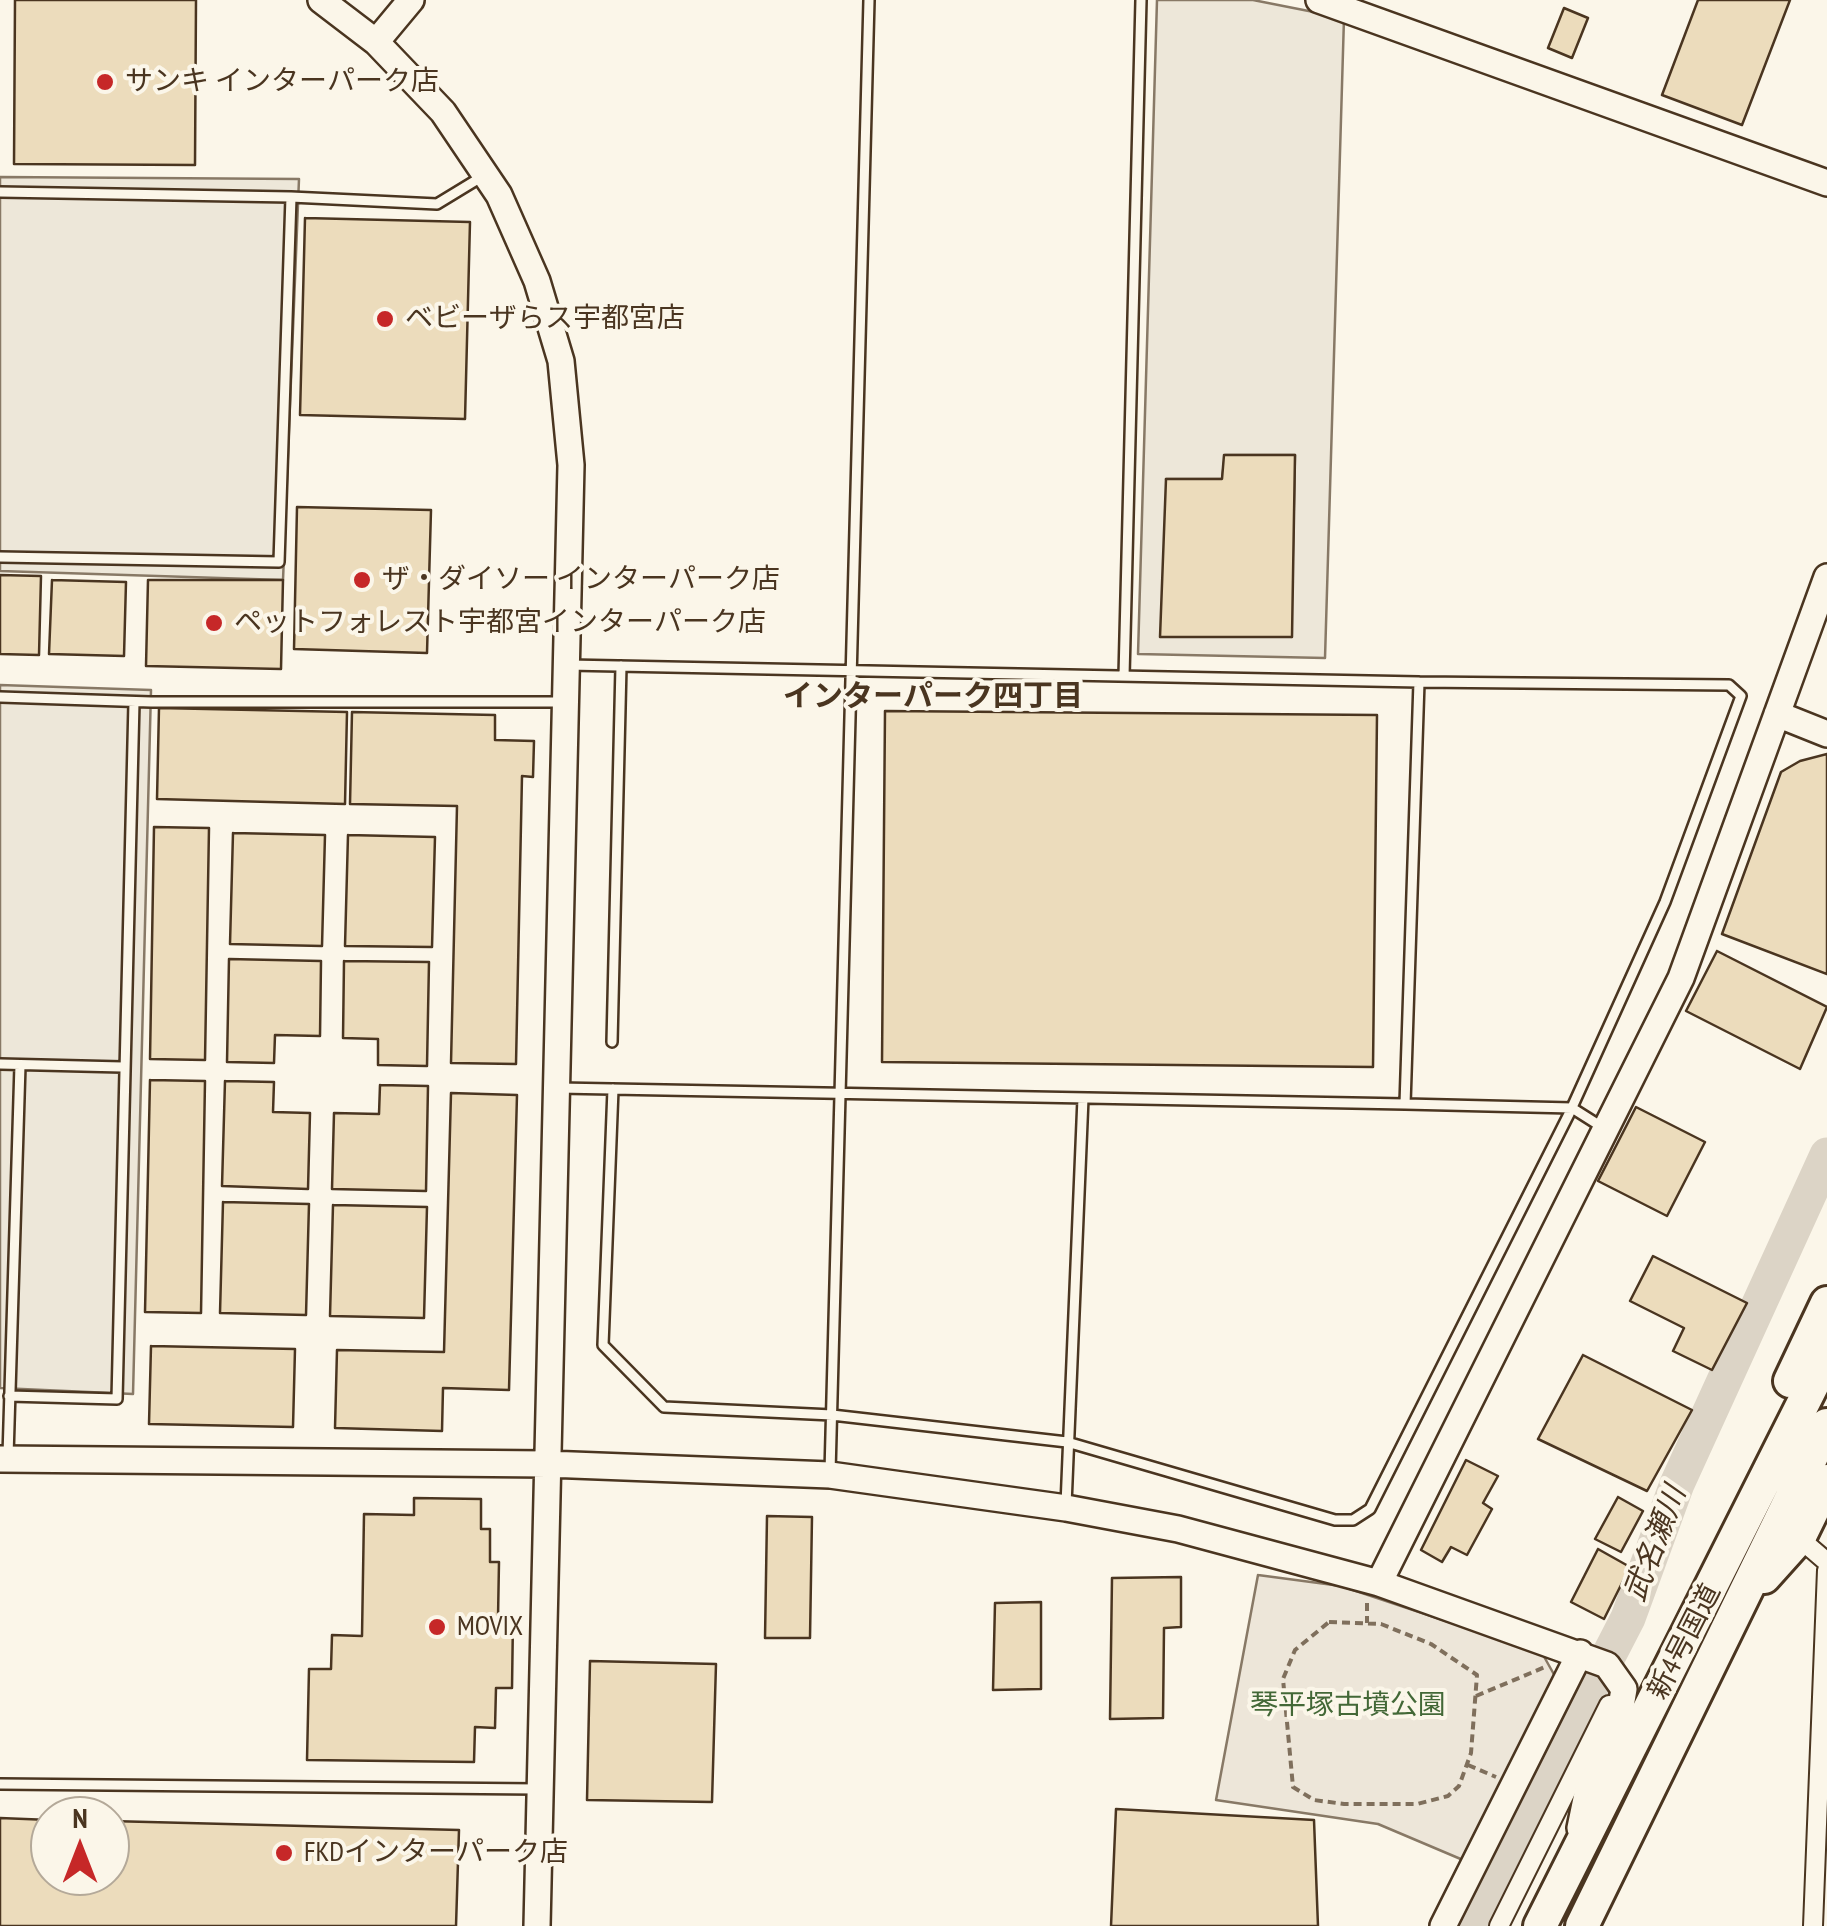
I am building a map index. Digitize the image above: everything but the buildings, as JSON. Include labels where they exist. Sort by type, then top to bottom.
[{"type":"highway","points":[[1724,1599],[1768,1428],[1827,1303]]},
{"type":"highway","name":"新4号国道","points":[[1582,1926],[1827,1356]]},
{"type":"highway","name":"新4号国道","points":[[1540,1926],[1574,1857],[1827,1425]]},
{"type":"highway","points":[[1724,1599],[1799,1538],[1827,1481]]},
{"type":"street","points":[[321,0],[376,42],[443,112],[485,174],[537,281],[561,361],[571,465],[537,1926]]},
{"type":"street","points":[[376,42],[412,0]]},
{"type":"street","points":[[1321,0],[1827,183]]},
{"type":"street","points":[[1379,1583],[1681,978],[1827,577]]},
{"type":"street","points":[[1777,714],[1827,734]]},
{"type":"street","points":[[4,1459],[547,1464],[830,1475],[1066,1508],[1178,1529],[1379,1583],[1607,1665],[1624,1689],[1617,1730],[1588,1794],[1574,1857]]},
{"type":"street","points":[[1799,1538],[1827,1562]]},
{"type":"street","points":[[1812,1926],[1827,1570]]},
{"type":"street","points":[[1443,1926],[1580,1653]]},
{"type":"street","points":[[1499,1926],[1609,1705]]},
{"type":"lane","points":[[830,1475],[869,0]]},
{"type":"lane","points":[[1124,676],[1141,0]]},
{"type":"lane","points":[[0,192],[437,204],[485,174]]},
{"type":"lane","points":[[0,557],[279,562],[290,197]]},
{"type":"lane","points":[[566,665],[1729,686],[1740,696],[1665,902],[1572,1108],[1370,1509],[1353,1520],[1335,1520],[1068,1442],[832,1415],[664,1408],[604,1345],[614,1088]]},
{"type":"lane","points":[[612,1042],[621,666]]},
{"type":"lane","points":[[1405,1104],[1418,682]]},
{"type":"lane","points":[[0,697],[134,702],[565,702]]},
{"type":"lane","points":[[9,1396],[117,1399],[122,1067],[134,702]]},
{"type":"lane","points":[[0,1064],[122,1067]]},
{"type":"lane","points":[[4,1459],[20,1065]]},
{"type":"lane","points":[[556,1088],[1572,1108],[1605,1129]]},
{"type":"lane","points":[[1066,1508],[1082,1098]]},
{"type":"lane","points":[[0,1784],[540,1789]]},
{"type":"path","points":[[1329,1622],[1381,1624],[1432,1644],[1477,1675],[1467,1764],[1460,1786],[1448,1796],[1417,1804],[1314,1800],[1293,1787],[1282,1679],[1296,1650],[1329,1622]]},
{"type":"path","points":[[1476,1696],[1580,1653]]},
{"type":"path","points":[[1467,1764],[1514,1785]]},
{"type":"green space","name":"琴平塚古墳公園","points":[[1258,1575],[1341,1586],[1542,1653],[1556,1678],[1463,1860],[1378,1824],[1216,1800]]},
{"type":"shaded area","points":[[1157,0],[1253,0],[1344,18],[1325,658],[1138,654]],"holes":[[[1225,455],[1295,455],[1291,637],[1166,479],[1222,479]]]},
{"type":"shaded area","points":[[0,177],[299,179],[283,580],[0,571]]},
{"type":"shaded area","points":[[0,685],[151,690],[133,1394],[0,1388]]},
{"type":"waterway","name":"武名瀬川","points":[[1469,1926],[1628,1618],[1677,1484],[1827,1155]]},
{"type":"place","name":"サンキ インターパーク店","points":[[105,82]]},
{"type":"place","name":"ベビーザらス宇都宮店","points":[[385,319]]},
{"type":"place","name":"ザ・ダイソー インターパーク店","points":[[362,580]]},
{"type":"place","name":"ペットフォレスト宇都宮インターパーク店","points":[[214,623]]},
{"type":"place","name":"MOVIX","points":[[437,1627]]},
{"type":"place","name":"FKDインターパーク店","points":[[284,1853]]},
{"type":"district","name":"インターパーク四丁目","points":[[933,697]]}]
